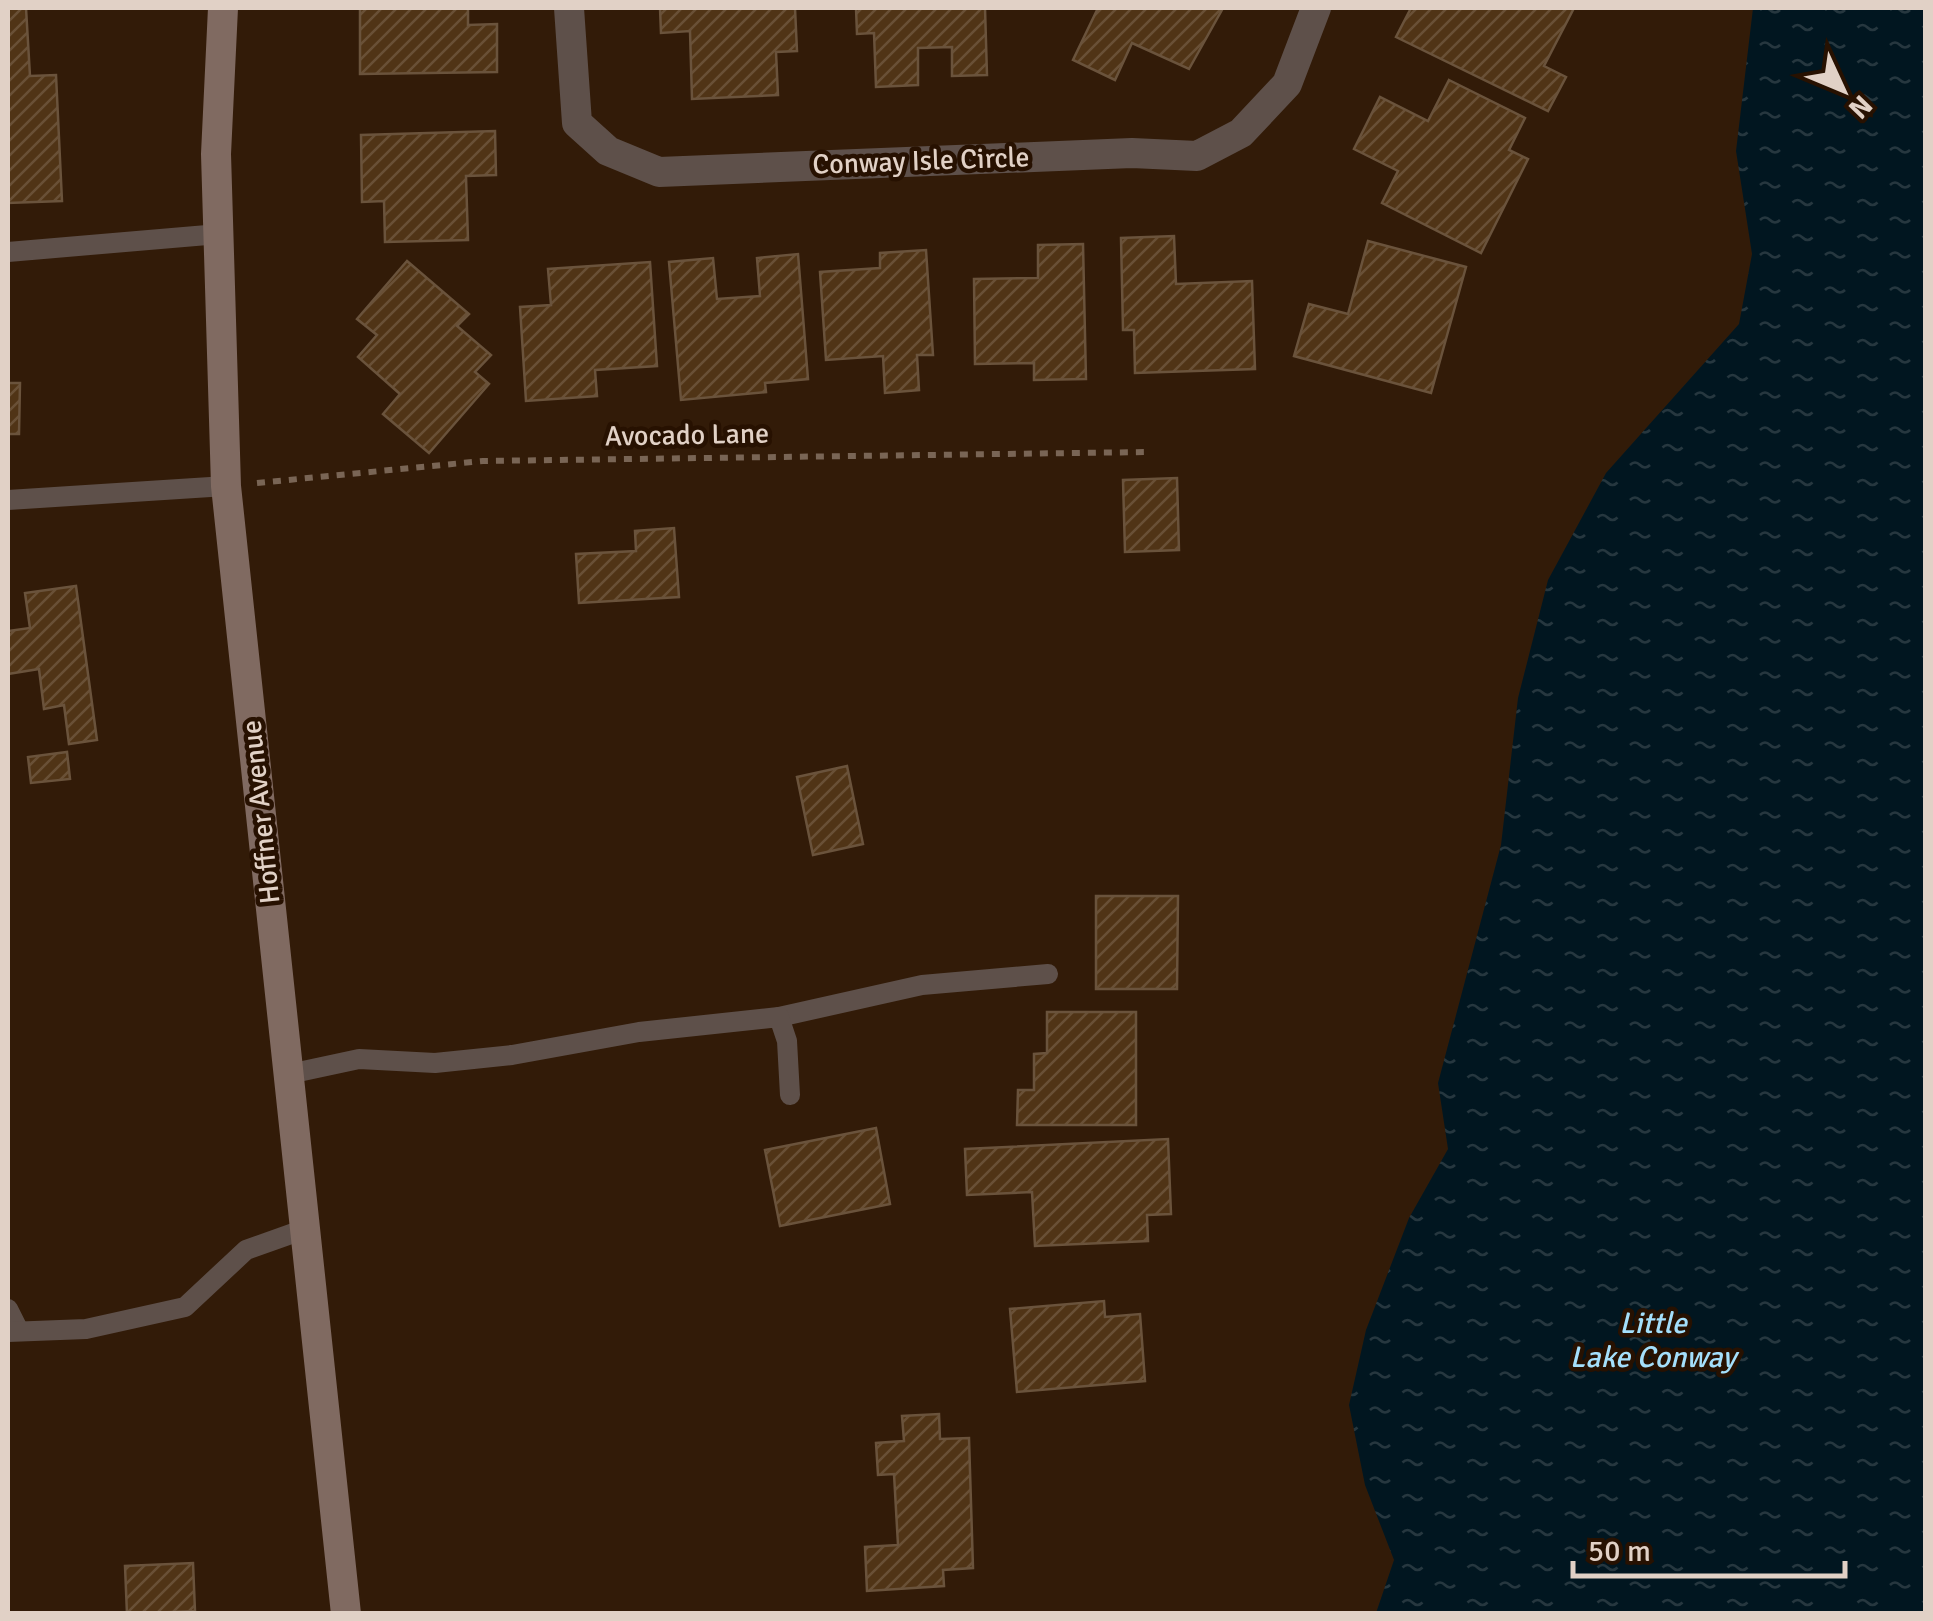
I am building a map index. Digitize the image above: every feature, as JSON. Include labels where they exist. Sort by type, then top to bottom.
[{"type":"main road","name":"Hoffner Avenue","points":[[223,8],[216,154],[226,486],[346,1614]]},
{"type":"street","name":"Conway Isle Circle","points":[[569,8],[578,123],[608,151],[658,172],[1132,153],[1196,156],[1240,133],[1287,84],[1316,8]]},
{"type":"lane","points":[[8,252],[218,234]]},
{"type":"lane","points":[[8,500],[226,486]]},
{"type":"lane","points":[[289,1074],[359,1059],[435,1063],[512,1055],[639,1032],[779,1017],[922,985],[1048,974]]},
{"type":"lane","points":[[779,1017],[787,1042],[790,1095]]},
{"type":"lane","points":[[8,1309],[13,1332],[86,1329],[185,1307],[246,1250],[305,1230]]},
{"type":"path","name":"Avocado Lane","points":[[226,486],[482,460],[1149,452]]},
{"type":"water","name":"Little Lake Conway","points":[[1753,8],[1925,8],[1925,1613],[1376,1613],[1394,1560],[1365,1485],[1349,1405],[1366,1330],[1409,1218],[1448,1149],[1438,1083],[1501,845],[1518,698],[1548,580],[1606,473],[1739,324],[1752,254],[1736,151]]},
{"type":"building","points":[[8,8],[26,8],[30,76],[56,75],[62,201],[8,203]]},
{"type":"building","points":[[360,8],[468,8],[468,25],[497,24],[497,72],[360,74]]},
{"type":"building","points":[[660,8],[795,8],[797,51],[776,52],[778,95],[692,99],[690,31],[661,33]]},
{"type":"building","points":[[856,8],[985,8],[987,75],[952,76],[952,47],[918,48],[918,85],[876,87],[874,33],[857,34]]},
{"type":"building","points":[[1098,8],[1223,8],[1189,69],[1132,43],[1115,80],[1073,60]]},
{"type":"building","points":[[1411,8],[1574,8],[1544,66],[1566,77],[1548,111],[1396,37]]},
{"type":"building","points":[[1449,80],[1525,118],[1509,150],[1528,159],[1481,253],[1382,203],[1398,171],[1354,149],[1380,97],[1428,121]]},
{"type":"building","points":[[495,131],[496,175],[466,176],[468,240],[385,242],[384,201],[362,202],[361,135]]},
{"type":"building","points":[[1174,236],[1176,284],[1252,281],[1255,369],[1135,373],[1134,330],[1123,330],[1121,238]]},
{"type":"building","points":[[1368,241],[1466,267],[1431,393],[1294,356],[1309,304],[1348,314]]},
{"type":"building","points":[[1083,244],[1086,379],[1034,380],[1034,363],[975,364],[974,279],[1038,278],[1038,245]]},
{"type":"building","points":[[926,250],[933,355],[917,355],[919,390],[885,393],[883,356],[826,360],[820,272],[880,268],[880,253]]},
{"type":"building","points":[[798,254],[808,379],[765,383],[766,392],[681,400],[669,262],[713,258],[717,299],[760,296],[757,258]]},
{"type":"building","points":[[407,261],[469,314],[457,326],[491,355],[475,372],[489,384],[429,453],[383,414],[400,394],[358,357],[377,335],[357,319]]},
{"type":"building","points":[[650,262],[657,366],[595,370],[597,396],[526,401],[520,307],[551,305],[548,269]]},
{"type":"building","points":[[8,383],[20,383],[19,434],[8,434]]},
{"type":"building","points":[[1177,478],[1179,550],[1125,552],[1123,480]]},
{"type":"building","points":[[674,528],[679,597],[579,603],[576,554],[636,551],[635,531]]},
{"type":"building","points":[[76,586],[97,740],[69,744],[64,705],[44,709],[39,669],[8,674],[8,631],[30,628],[25,593]]},
{"type":"building","points":[[67,752],[70,779],[31,783],[28,757]]},
{"type":"building","points":[[847,766],[863,844],[813,855],[797,777]]},
{"type":"building","points":[[1096,896],[1178,896],[1177,989],[1096,989]]},
{"type":"building","points":[[1047,1012],[1136,1012],[1136,1125],[1017,1125],[1018,1090],[1034,1090],[1034,1054],[1047,1053]]},
{"type":"building","points":[[876,1128],[890,1204],[780,1226],[765,1150]]},
{"type":"building","points":[[1168,1139],[1171,1214],[1147,1215],[1148,1241],[1035,1246],[1032,1192],[967,1195],[965,1149]]},
{"type":"building","points":[[1104,1301],[1105,1317],[1140,1314],[1145,1381],[1017,1392],[1010,1309]]},
{"type":"building","points":[[939,1414],[940,1439],[969,1438],[973,1568],[943,1570],[944,1586],[867,1591],[865,1547],[898,1545],[894,1474],[878,1475],[876,1443],[904,1441],[902,1416]]},
{"type":"building","points":[[193,1563],[195,1611],[127,1614],[125,1566]]}]
